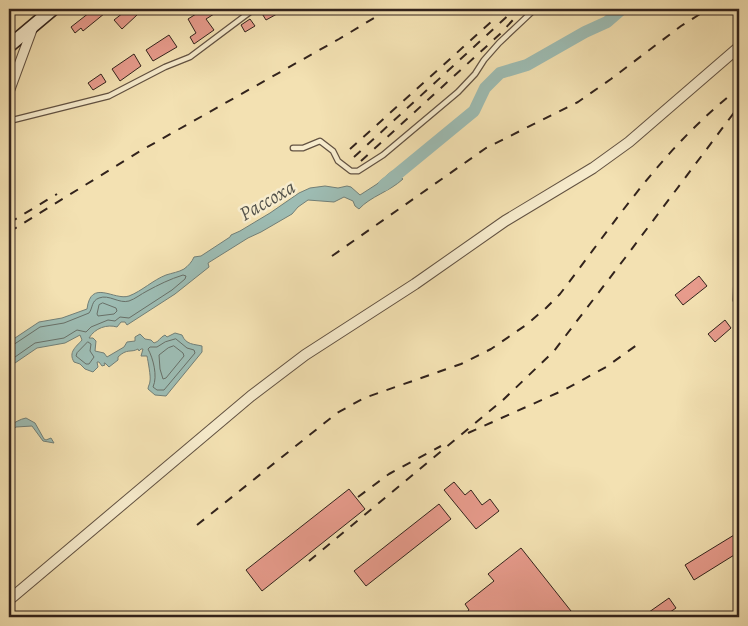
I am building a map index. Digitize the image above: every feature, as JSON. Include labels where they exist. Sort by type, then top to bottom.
[{"type":"main road","points":[[9,46],[48,11]]},
{"type":"street","points":[[9,92],[34,24]]},
{"type":"street","points":[[9,600],[251,396],[305,355],[415,284],[505,221],[593,168],[630,142],[739,47]]},
{"type":"lane","points":[[9,122],[109,96],[164,66],[190,57],[254,9]]},
{"type":"lane","points":[[292,148],[303,148],[320,141],[333,151],[338,161],[350,171],[358,172],[383,155],[458,92],[475,74],[499,42],[535,9]]},
{"type":"lane","points":[[736,300],[737,272],[739,271]]},
{"type":"water","points":[[392,171],[403,179],[359,209],[353,201],[344,197],[334,202],[308,200],[292,214],[208,263],[209,267],[175,294],[127,325],[125,322],[121,322],[117,327],[109,326],[102,328],[94,332],[89,338],[93,338],[96,341],[95,351],[104,353],[107,357],[124,347],[127,342],[135,341],[135,337],[140,334],[145,339],[151,340],[154,343],[165,335],[167,337],[175,333],[182,335],[188,342],[202,346],[202,352],[166,396],[155,395],[148,389],[150,373],[147,356],[141,356],[143,349],[124,353],[109,367],[105,363],[102,366],[97,362],[98,367],[93,372],[74,362],[72,352],[82,340],[80,335],[65,343],[37,348],[15,363],[9,362],[9,342],[39,322],[62,318],[87,309],[89,300],[93,295],[104,293],[123,297],[134,294],[161,277],[184,269],[194,257],[201,256],[231,235],[310,188],[325,186],[338,188],[347,186],[360,195]]},
{"type":"water","points":[[26,418],[35,423],[44,439],[51,438],[54,443],[43,441],[32,426],[16,427],[9,432],[9,426]]},
{"type":"building","points":[[94,9],[110,9],[83,31],[81,28],[75,33],[71,27]]},
{"type":"building","points":[[128,9],[132,9],[137,15],[122,29],[114,20]]},
{"type":"building","points":[[204,9],[222,9],[206,19],[214,30],[194,44],[190,37],[196,33],[188,19]]},
{"type":"building","points":[[267,9],[286,9],[266,20],[261,12]]},
{"type":"building","points":[[250,19],[255,26],[245,32],[241,25]]},
{"type":"building","points":[[169,35],[177,47],[153,61],[146,50]]},
{"type":"building","points":[[134,54],[141,66],[120,81],[112,69]]},
{"type":"building","points":[[101,74],[106,82],[93,90],[88,83]]},
{"type":"building","points":[[699,276],[707,286],[683,305],[675,295]]},
{"type":"building","points":[[725,320],[731,328],[715,342],[708,334]]},
{"type":"building","points":[[454,482],[465,495],[471,490],[482,505],[490,499],[499,511],[476,529],[444,490]]},
{"type":"building","points":[[349,489],[365,509],[262,591],[246,570]]},
{"type":"building","points":[[439,504],[451,519],[366,586],[354,571]]},
{"type":"building","points":[[739,532],[739,552],[694,580],[685,565]]},
{"type":"building","points":[[521,548],[571,611],[564,617],[461,617],[469,610],[465,604],[494,581],[488,574]]},
{"type":"building","points":[[669,598],[676,608],[663,617],[642,617]]},
{"type":"waterway","name":"Рассоха","points":[[384,185],[474,111],[485,88],[500,73],[527,65],[585,32],[607,22],[622,9]]},
{"type":"railway","points":[[9,232],[142,150],[389,9]]},
{"type":"railway","points":[[361,161],[500,34],[523,9]]},
{"type":"railway","points":[[332,256],[486,148],[578,102],[681,26],[708,9]]},
{"type":"railway","points":[[354,157],[513,11]]},
{"type":"railway","points":[[350,149],[491,22]]},
{"type":"railway","points":[[197,525],[337,413],[364,398],[461,364],[491,349],[526,325],[560,294],[665,158],[703,119],[739,88]]},
{"type":"railway","points":[[309,561],[503,400],[554,351],[739,106]]},
{"type":"railway","points":[[9,223],[57,194]]},
{"type":"railway","points":[[468,433],[564,390],[606,367],[641,342]]},
{"type":"railway","points":[[358,497],[389,474],[441,446]]}]
